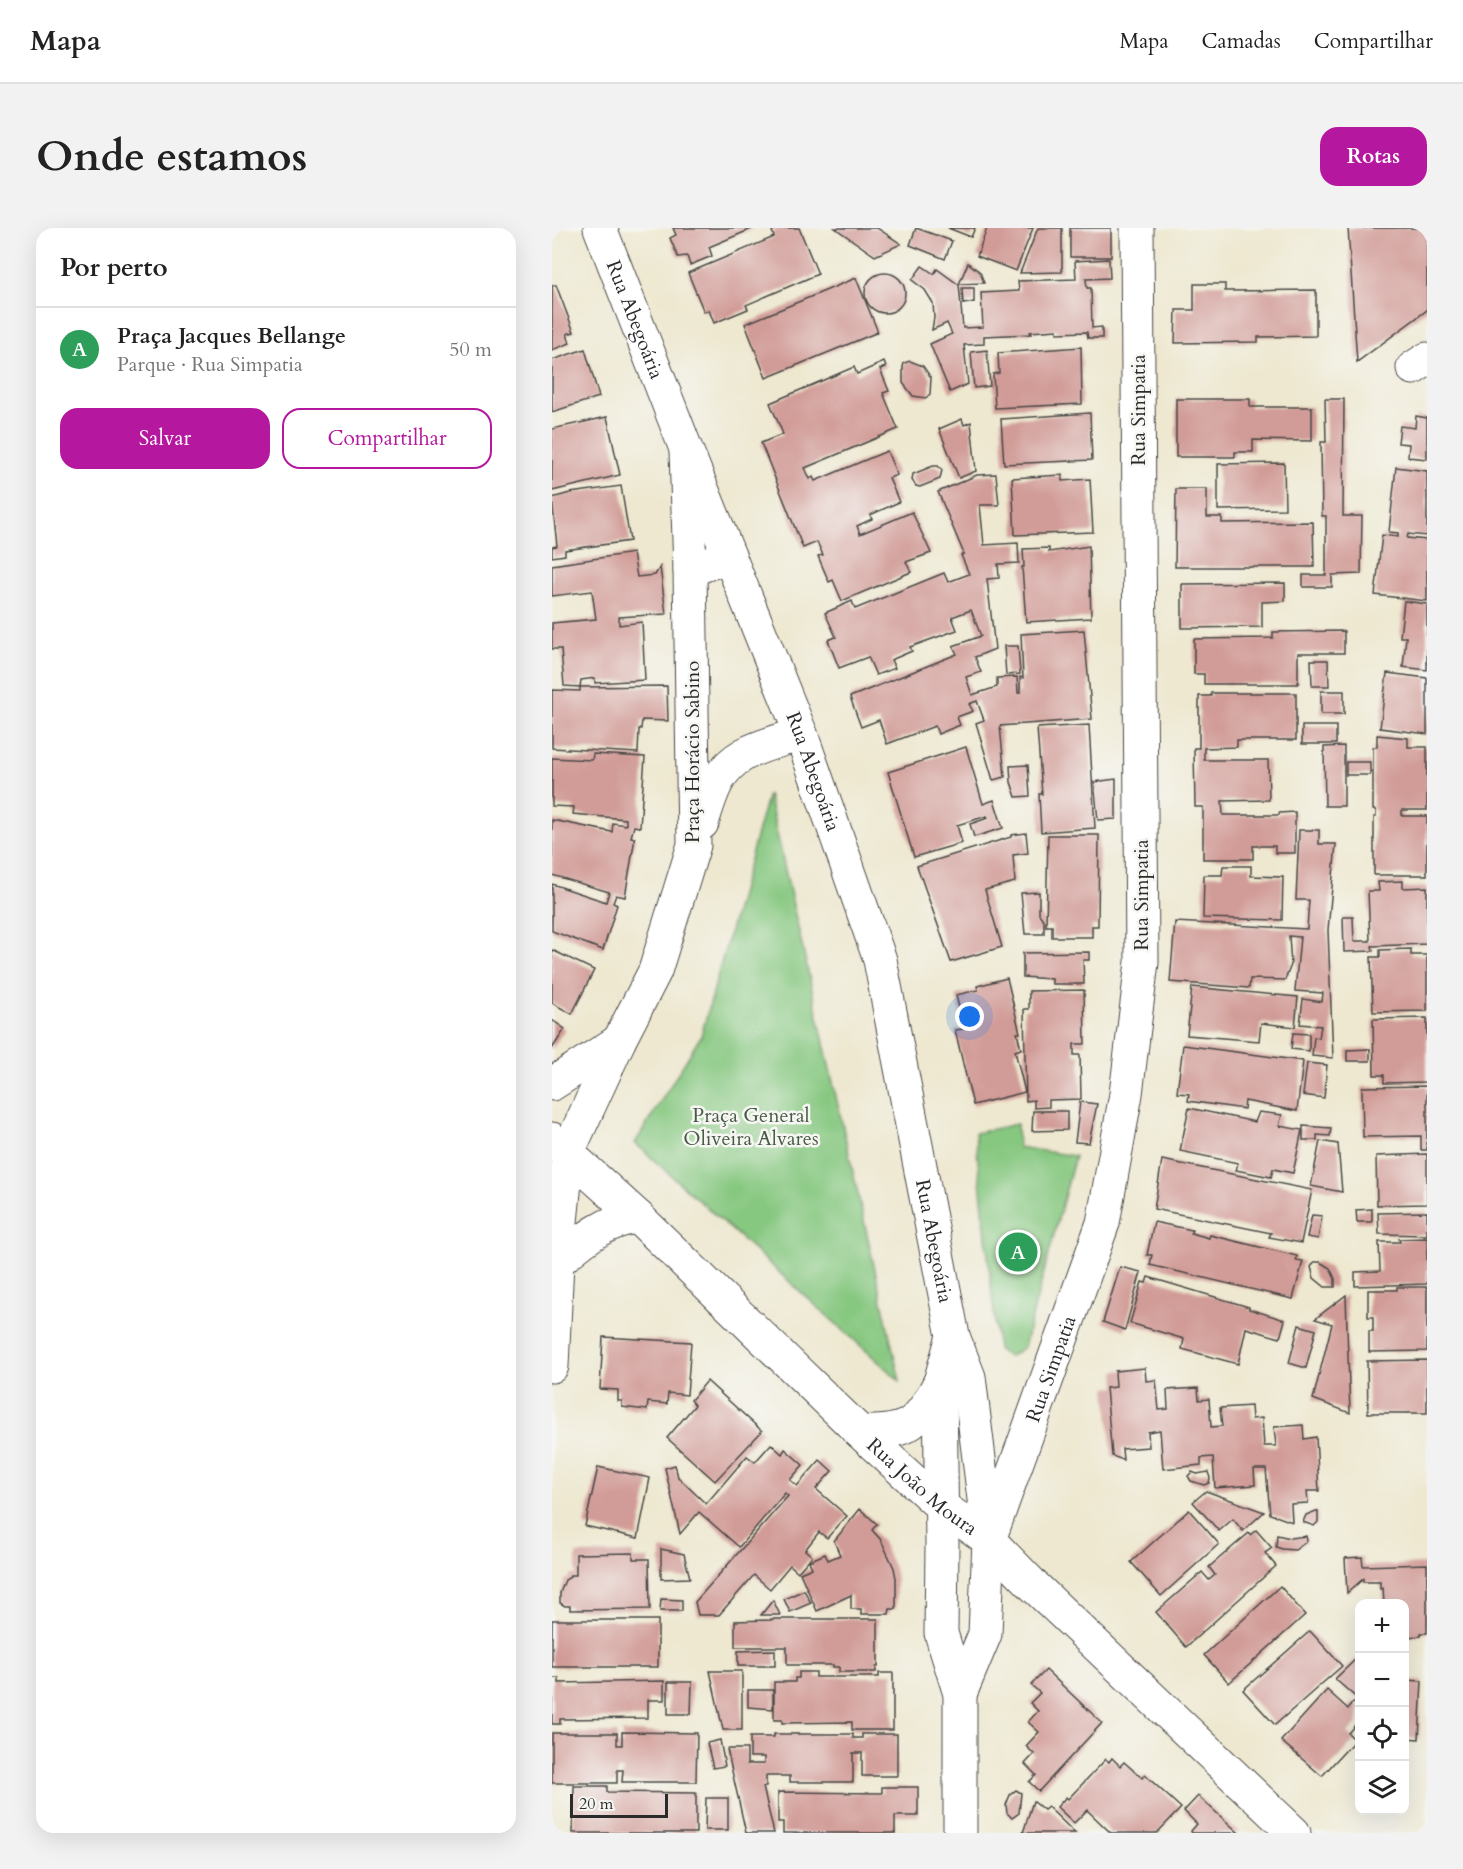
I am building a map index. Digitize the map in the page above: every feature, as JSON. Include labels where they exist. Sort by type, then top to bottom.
[{"type":"street","name":"Rua Abegoária","points":[[600,228],[801,734],[880,960],[953,1336],[969,1377],[989,1540],[985,1634],[960,1694]]},
{"type":"street","name":"Rua Simpatia","points":[[989,1540],[1103,1223],[1126,1094],[1142,962],[1137,228]]},
{"type":"street","name":"Praça Horácio Sabino","points":[[552,1366],[558,1148],[619,1041],[655,971],[694,845],[686,449]]},
{"type":"street","points":[[690,570],[729,556]]},
{"type":"street","points":[[694,845],[716,784],[728,764],[748,750],[801,734]]},
{"type":"street","points":[[552,1084],[619,1041]]},
{"type":"street","name":"Rua João Moura","points":[[558,1148],[638,1217],[860,1432],[941,1506],[989,1540],[1033,1585],[1294,1833]]},
{"type":"street","points":[[554,1256],[602,1227],[623,1218],[638,1217]]},
{"type":"street","name":"Rua Abegoária","points":[[953,1336],[940,1382],[942,1546],[940,1633],[960,1694],[960,1833]]},
{"type":"street","points":[[860,1432],[883,1433],[912,1424],[926,1408],[940,1382]]},
{"type":"green space","name":"Praça General Oliveira Alvares","points":[[768,794],[900,1381],[635,1143],[701,1036]]},
{"type":"green space","points":[[1017,1124],[1018,1147],[1075,1156],[1024,1347],[1009,1357],[998,1350],[975,1133]]},
{"type":"building","points":[[673,228],[754,228],[709,247],[712,256],[690,265],[687,256],[678,257],[670,238],[676,235]]},
{"type":"building","points":[[779,228],[799,228],[818,274],[746,305],[748,309],[714,323],[709,310],[704,312],[688,273],[774,237],[772,231]]},
{"type":"building","points":[[835,228],[877,228],[901,244],[875,256]]},
{"type":"building","points":[[916,228],[952,241],[945,259],[910,245]]},
{"type":"building","points":[[948,228],[975,228],[971,237]]},
{"type":"building","points":[[987,228],[1033,228],[1016,271],[977,256]]},
{"type":"building","points":[[1038,228],[1062,228],[1062,272],[1020,273]]},
{"type":"building","points":[[1070,228],[1111,228],[1111,257],[1070,257]]},
{"type":"building","points":[[1348,228],[1427,228],[1427,310],[1357,362]]},
{"type":"building","points":[[1109,259],[1110,278],[1086,279],[1087,288],[1091,288],[1092,328],[1102,327],[1102,338],[1088,338],[1087,332],[1057,333],[1057,330],[1030,332],[1031,334],[984,336],[984,344],[964,345],[968,384],[950,392],[930,344],[952,334],[947,323],[932,330],[933,303],[925,290],[912,280],[922,266],[934,274],[937,269],[959,285],[963,328],[983,327],[981,293],[1019,291],[1018,281],[1076,279],[1075,261]]},
{"type":"building","points":[[968,263],[980,272],[984,283],[959,284]]},
{"type":"building","points":[[885,273],[893,274],[899,279],[904,285],[904,301],[899,307],[893,312],[885,313],[877,312],[871,307],[866,301],[865,293],[866,285],[871,279],[877,274]]},
{"type":"building","points":[[856,278],[878,332],[766,378],[745,324]]},
{"type":"building","points":[[1194,284],[1225,284],[1225,291],[1316,290],[1316,336],[1258,337],[1258,342],[1175,343],[1176,310],[1194,310]]},
{"type":"building","points":[[556,285],[574,332],[567,334],[570,343],[552,350],[552,286]]},
{"type":"building","points":[[962,288],[974,288],[974,302],[963,304]]},
{"type":"building","points":[[1081,347],[1082,404],[995,408],[993,374],[999,373],[998,353]]},
{"type":"building","points":[[585,349],[599,397],[552,412],[552,360]]},
{"type":"building","points":[[987,350],[990,386],[974,388],[971,352]]},
{"type":"building","points":[[910,361],[923,366],[931,378],[930,394],[926,398],[913,396],[903,383],[904,363]]},
{"type":"building","points":[[884,362],[886,367],[880,369],[889,391],[883,393],[898,429],[805,468],[810,479],[813,477],[815,481],[887,451],[897,475],[889,478],[899,502],[870,515],[872,519],[857,526],[860,534],[912,512],[931,553],[906,562],[911,572],[842,601],[833,580],[829,582],[818,556],[823,555],[817,542],[803,548],[761,443],[783,434],[770,403],[854,367],[857,374]]},
{"type":"building","points":[[1176,399],[1250,399],[1250,407],[1312,407],[1312,441],[1253,440],[1253,452],[1235,452],[1235,457],[1176,457]]},
{"type":"building","points":[[1325,399],[1344,399],[1343,516],[1362,516],[1361,574],[1332,575],[1332,587],[1303,587],[1303,575],[1326,575],[1326,516],[1322,516],[1321,442],[1326,442]]},
{"type":"building","points":[[1090,413],[1092,460],[1004,464],[1001,419]]},
{"type":"building","points":[[1416,416],[1427,418],[1427,459],[1408,457],[1409,444],[1398,443],[1400,426],[1415,428]]},
{"type":"building","points":[[607,417],[620,475],[552,491],[552,429]]},
{"type":"building","points":[[962,419],[964,425],[971,422],[976,471],[959,478],[939,429]]},
{"type":"building","points":[[1284,463],[1285,509],[1218,510],[1218,464]]},
{"type":"building","points":[[938,466],[942,470],[940,479],[920,487],[916,486],[912,480],[913,474]]},
{"type":"building","points":[[1396,467],[1427,471],[1427,536],[1408,534],[1407,538],[1427,540],[1427,601],[1375,595],[1382,535],[1398,537],[1398,533],[1389,532]]},
{"type":"building","points":[[996,474],[999,505],[980,505],[984,545],[1018,543],[1019,563],[998,564],[999,578],[987,579],[995,649],[975,657],[981,672],[966,677],[972,695],[997,687],[997,678],[1017,677],[1018,693],[1020,693],[1020,677],[1023,678],[1021,634],[1084,630],[1092,719],[1000,726],[1005,777],[993,780],[976,723],[984,720],[977,701],[969,704],[973,711],[957,717],[960,725],[938,734],[935,726],[887,744],[879,720],[861,727],[850,697],[957,654],[953,646],[981,636],[971,610],[952,617],[957,630],[910,647],[912,651],[891,660],[895,668],[876,675],[868,657],[839,668],[828,640],[836,637],[825,613],[852,601],[855,609],[944,573],[948,582],[969,574],[961,555],[964,554],[938,492],[977,475]]},
{"type":"building","points":[[1062,475],[1062,481],[1090,479],[1093,532],[1015,535],[1012,478]]},
{"type":"building","points":[[621,486],[630,541],[565,550],[565,555],[552,557],[552,547],[557,546],[552,498],[570,493]]},
{"type":"building","points":[[1176,489],[1207,489],[1207,517],[1222,517],[1222,523],[1313,522],[1314,567],[1175,567]]},
{"type":"building","points":[[1089,546],[1091,618],[1026,622],[1023,549],[1049,548],[1049,552]]},
{"type":"building","points":[[633,553],[637,577],[655,575],[660,567],[666,614],[619,617],[619,625],[642,622],[645,680],[595,683],[595,678],[581,680],[580,687],[564,686],[561,649],[552,649],[552,623],[596,619],[592,591],[552,596],[552,565]]},
{"type":"building","points":[[1285,583],[1285,601],[1262,602],[1262,627],[1182,628],[1182,584]]},
{"type":"building","points":[[1404,601],[1427,604],[1427,670],[1403,667],[1406,637],[1400,637]]},
{"type":"building","points":[[1344,631],[1344,653],[1298,653],[1298,684],[1204,684],[1204,674],[1194,674],[1194,639],[1273,638],[1273,632]]},
{"type":"building","points":[[1004,646],[1018,646],[1020,674],[1006,675]]},
{"type":"building","points":[[1311,660],[1328,660],[1329,686],[1312,686]]},
{"type":"building","points":[[1387,673],[1427,678],[1427,734],[1380,728]]},
{"type":"building","points":[[667,686],[668,721],[642,720],[641,729],[639,729],[638,753],[552,748],[552,690],[580,691],[580,687]]},
{"type":"building","points":[[1321,691],[1344,691],[1344,714],[1321,714]]},
{"type":"building","points":[[1211,693],[1296,693],[1296,740],[1237,740],[1237,747],[1204,748],[1204,760],[1268,760],[1269,800],[1222,801],[1223,815],[1279,815],[1279,813],[1295,812],[1295,853],[1275,853],[1275,846],[1253,846],[1253,859],[1203,859],[1203,807],[1195,807],[1194,748],[1199,748],[1199,696],[1211,696]]},
{"type":"building","points":[[1089,725],[1095,828],[1041,832],[1039,794],[1042,794],[1037,728]]},
{"type":"building","points":[[1302,726],[1336,726],[1336,744],[1302,744]]},
{"type":"building","points":[[1377,735],[1408,738],[1408,747],[1427,747],[1427,810],[1402,810],[1402,816],[1427,816],[1427,875],[1374,875],[1376,810],[1373,810],[1373,747],[1377,747]]},
{"type":"building","points":[[1344,746],[1344,806],[1325,806],[1324,747]]},
{"type":"building","points":[[966,747],[983,804],[994,800],[1003,828],[974,837],[970,824],[988,818],[987,816],[957,825],[962,843],[914,857],[888,772]]},
{"type":"building","points":[[593,754],[645,757],[640,827],[634,826],[631,837],[635,838],[625,897],[616,895],[613,903],[617,905],[603,950],[552,931],[552,884],[606,902],[609,892],[552,875],[552,820],[612,832],[613,823],[626,825],[626,819],[573,814],[574,807],[552,806],[552,758],[592,760]]},
{"type":"building","points":[[1346,762],[1370,762],[1370,775],[1346,775]]},
{"type":"building","points":[[1028,765],[1030,796],[1016,797],[1011,782],[1010,766]]},
{"type":"building","points":[[1116,779],[1116,819],[1098,820],[1094,782]]},
{"type":"building","points":[[1299,830],[1319,830],[1319,844],[1336,844],[1328,930],[1333,1058],[1312,1056],[1314,1037],[1319,1038],[1321,1026],[1300,1024],[1303,999],[1322,1002],[1323,993],[1295,991],[1300,937],[1289,936],[1291,965],[1285,980],[1250,979],[1249,988],[1170,982],[1175,922],[1307,929],[1309,900],[1296,900]]},
{"type":"building","points":[[1026,833],[1028,853],[1013,855],[1015,882],[985,890],[1002,947],[951,962],[917,866],[1011,837],[1011,835]]},
{"type":"building","points":[[1048,835],[1099,835],[1098,926],[1092,926],[1092,937],[1052,937],[1052,926],[1046,926]]},
{"type":"building","points":[[1223,866],[1251,866],[1251,876],[1283,877],[1282,920],[1203,918],[1204,875],[1222,875]]},
{"type":"building","points":[[1403,881],[1403,888],[1427,887],[1427,944],[1372,946],[1373,951],[1344,952],[1343,917],[1353,917],[1354,941],[1370,941],[1368,891],[1379,891],[1378,882]]},
{"type":"building","points":[[1039,892],[1039,914],[1044,921],[1044,934],[1025,934],[1021,893]]},
{"type":"building","points":[[1411,949],[1411,955],[1427,955],[1427,1011],[1373,1012],[1371,957],[1380,957],[1380,950]]},
{"type":"building","points":[[552,950],[594,970],[572,1014],[552,1003]]},
{"type":"building","points":[[1089,952],[1089,960],[1083,960],[1084,984],[1052,984],[1052,979],[1023,977],[1023,953]]},
{"type":"building","points":[[1007,978],[1020,1033],[1017,1033],[1021,1049],[1015,1051],[1025,1092],[973,1105],[955,1030],[964,1029],[956,995],[978,990],[977,986]]},
{"type":"building","points":[[1192,987],[1298,997],[1295,1027],[1261,1023],[1259,1041],[1187,1035]]},
{"type":"building","points":[[1084,990],[1085,1044],[1074,1044],[1074,1055],[1080,1055],[1081,1099],[1049,1100],[1049,1107],[1034,1108],[1034,1100],[1026,1101],[1024,1009],[1029,1009],[1029,991]]},
{"type":"building","points":[[1427,1018],[1427,1082],[1384,1083],[1384,1075],[1374,1075],[1373,1019]]},
{"type":"building","points":[[552,1020],[565,1029],[552,1049]]},
{"type":"building","points":[[1293,1033],[1309,1034],[1309,1051],[1291,1049]]},
{"type":"building","points":[[1183,1045],[1303,1061],[1297,1111],[1245,1101],[1244,1109],[1188,1101],[1189,1094],[1177,1093]]},
{"type":"building","points":[[1370,1049],[1370,1061],[1347,1061],[1347,1050]]},
{"type":"building","points":[[1307,1063],[1327,1065],[1324,1098],[1303,1095]]},
{"type":"building","points":[[1427,1086],[1427,1150],[1421,1150],[1421,1136],[1363,1137],[1362,1087]]},
{"type":"building","points":[[1080,1102],[1097,1104],[1089,1143],[1075,1142]]},
{"type":"building","points":[[1189,1108],[1255,1122],[1259,1112],[1282,1115],[1279,1126],[1302,1130],[1293,1173],[1273,1169],[1271,1177],[1236,1170],[1238,1163],[1180,1151]]},
{"type":"building","points":[[1033,1111],[1067,1111],[1067,1130],[1032,1131]]},
{"type":"building","points":[[1303,1126],[1331,1128],[1330,1136],[1317,1135],[1317,1140],[1303,1140]]},
{"type":"building","points":[[1320,1141],[1338,1144],[1342,1192],[1311,1186]]},
{"type":"building","points":[[1427,1154],[1427,1204],[1377,1205],[1376,1156]]},
{"type":"building","points":[[1162,1160],[1312,1190],[1301,1243],[1269,1237],[1271,1233],[1154,1209]]},
{"type":"building","points":[[1372,1209],[1372,1222],[1357,1222],[1356,1210]]},
{"type":"building","points":[[1427,1212],[1427,1235],[1379,1234],[1378,1213]]},
{"type":"building","points":[[1312,1215],[1322,1216],[1318,1239],[1307,1237]]},
{"type":"building","points":[[1154,1222],[1192,1230],[1191,1233],[1209,1238],[1210,1235],[1297,1256],[1296,1260],[1303,1261],[1293,1299],[1150,1265],[1152,1255],[1147,1255]]},
{"type":"building","points":[[1427,1238],[1427,1284],[1355,1286],[1355,1272],[1380,1271],[1379,1242]]},
{"type":"building","points":[[1314,1262],[1320,1262],[1330,1268],[1335,1279],[1335,1287],[1325,1287],[1314,1278],[1311,1267]]},
{"type":"building","points":[[1120,1267],[1141,1272],[1125,1330],[1103,1322]]},
{"type":"building","points":[[1148,1277],[1285,1320],[1280,1338],[1246,1328],[1238,1364],[1182,1349],[1184,1339],[1130,1323],[1142,1282],[1146,1283]]},
{"type":"building","points":[[1397,1287],[1427,1287],[1427,1351],[1369,1352],[1369,1331],[1373,1331],[1373,1317],[1368,1317],[1368,1290],[1397,1290]]},
{"type":"building","points":[[1346,1295],[1350,1413],[1313,1399],[1332,1324],[1315,1319]]},
{"type":"building","points":[[1299,1325],[1316,1330],[1306,1368],[1289,1363]]},
{"type":"building","points":[[603,1337],[691,1342],[687,1395],[668,1393],[667,1404],[648,1402],[647,1410],[622,1407],[622,1401],[618,1401],[618,1390],[600,1389]]},
{"type":"building","points":[[1427,1360],[1427,1413],[1368,1413],[1367,1361]]},
{"type":"building","points":[[1145,1368],[1146,1381],[1156,1380],[1159,1410],[1168,1409],[1167,1390],[1198,1388],[1199,1400],[1209,1399],[1211,1427],[1222,1426],[1220,1408],[1251,1406],[1252,1419],[1262,1418],[1264,1446],[1276,1446],[1274,1427],[1303,1425],[1304,1439],[1316,1437],[1319,1491],[1307,1491],[1308,1503],[1291,1504],[1292,1522],[1270,1514],[1266,1469],[1254,1469],[1255,1485],[1215,1488],[1213,1457],[1201,1458],[1201,1465],[1163,1469],[1160,1430],[1148,1432],[1149,1447],[1122,1449],[1123,1460],[1112,1456],[1106,1388],[1116,1387],[1115,1371]]},
{"type":"building","points":[[707,1381],[762,1431],[715,1481],[667,1438],[695,1405],[691,1400]]},
{"type":"building","points":[[771,1444],[782,1454],[785,1449],[803,1465],[790,1480],[797,1486],[820,1460],[832,1471],[816,1489],[847,1516],[827,1538],[819,1532],[805,1550],[812,1556],[798,1572],[790,1565],[770,1589],[754,1575],[719,1615],[698,1615],[695,1602],[788,1496],[785,1493],[739,1547],[699,1512],[680,1534],[665,1468],[675,1465],[678,1477],[706,1504],[747,1456],[755,1462]]},
{"type":"building","points":[[598,1467],[650,1478],[638,1538],[585,1526]]},
{"type":"building","points":[[1192,1472],[1197,1474],[1208,1472],[1209,1483],[1204,1485],[1191,1481],[1188,1476]]},
{"type":"building","points":[[1206,1491],[1264,1512],[1243,1531],[1233,1519],[1219,1531],[1193,1502]]},
{"type":"building","points":[[860,1509],[877,1524],[872,1530],[881,1540],[894,1568],[896,1609],[890,1609],[889,1614],[861,1614],[861,1609],[851,1609],[851,1595],[817,1611],[800,1573],[812,1568],[809,1561],[825,1554],[828,1560],[840,1555],[834,1541]]},
{"type":"building","points":[[1189,1510],[1219,1544],[1161,1596],[1131,1562]]},
{"type":"building","points":[[1318,1511],[1318,1522],[1314,1526],[1303,1522],[1306,1515]]},
{"type":"building","points":[[1256,1530],[1272,1548],[1265,1553],[1276,1566],[1186,1647],[1156,1612],[1202,1572],[1209,1580],[1215,1575],[1209,1567],[1249,1533],[1250,1535]]},
{"type":"building","points":[[1277,1535],[1290,1538],[1306,1536],[1307,1541],[1295,1550],[1282,1549],[1276,1547]]},
{"type":"building","points":[[661,1549],[684,1554],[690,1578],[661,1579]]},
{"type":"building","points":[[633,1553],[633,1559],[649,1559],[650,1609],[570,1610],[570,1606],[560,1603],[560,1593],[565,1580],[570,1575],[576,1575],[576,1554]]},
{"type":"building","points":[[1362,1557],[1363,1566],[1427,1564],[1427,1633],[1409,1637],[1409,1599],[1384,1599],[1380,1582],[1363,1582],[1363,1579],[1347,1593],[1345,1558]]},
{"type":"building","points":[[1280,1586],[1305,1615],[1229,1683],[1204,1655]]},
{"type":"building","points":[[804,1590],[811,1603],[790,1612],[784,1599]]},
{"type":"building","points":[[661,1599],[682,1600],[682,1611],[660,1611]]},
{"type":"building","points":[[773,1600],[780,1615],[761,1615]]},
{"type":"building","points":[[878,1619],[878,1667],[876,1667],[876,1672],[839,1672],[839,1667],[833,1667],[833,1665],[787,1665],[787,1647],[735,1647],[735,1621]]},
{"type":"building","points":[[552,1620],[658,1620],[658,1667],[552,1667]]},
{"type":"building","points":[[1310,1631],[1342,1666],[1275,1725],[1243,1690]]},
{"type":"building","points":[[775,1650],[775,1666],[738,1666],[738,1651]]},
{"type":"building","points":[[1355,1660],[1355,1696],[1335,1679]]},
{"type":"building","points":[[1046,1670],[1102,1723],[1039,1791],[1029,1782],[1036,1775],[1025,1764],[1034,1754],[1026,1746],[1039,1732],[1028,1722],[1038,1711],[1030,1703],[1040,1693],[1031,1685]]},
{"type":"building","points":[[710,1671],[742,1671],[742,1730],[723,1730]]},
{"type":"building","points":[[799,1672],[816,1672],[816,1677],[879,1677],[879,1673],[893,1673],[893,1730],[852,1730],[852,1722],[782,1723],[782,1720],[774,1720],[774,1682],[795,1682],[795,1678],[799,1678]]},
{"type":"building","points":[[552,1678],[559,1678],[559,1683],[664,1681],[664,1700],[648,1700],[648,1718],[560,1719],[560,1724],[552,1724]]},
{"type":"building","points":[[1409,1680],[1422,1681],[1419,1739],[1409,1738]]},
{"type":"building","points":[[668,1682],[692,1682],[691,1714],[668,1714]]},
{"type":"building","points":[[748,1690],[773,1690],[773,1709],[748,1707]]},
{"type":"building","points":[[1327,1690],[1348,1709],[1353,1702],[1355,1704],[1355,1725],[1348,1733],[1355,1740],[1322,1776],[1281,1741]]},
{"type":"building","points":[[622,1732],[697,1733],[696,1782],[622,1782],[623,1770],[617,1770],[617,1783],[552,1783],[552,1733],[617,1733],[617,1745],[622,1745]]},
{"type":"building","points":[[774,1734],[853,1734],[853,1738],[862,1738],[862,1734],[897,1734],[897,1776],[862,1776],[862,1753],[853,1753],[853,1782],[790,1782],[790,1776],[766,1776],[766,1787],[763,1787],[774,1833],[746,1833],[727,1749],[747,1749],[747,1764],[764,1764],[764,1757],[750,1757],[750,1737],[774,1737]]},
{"type":"building","points":[[720,1740],[725,1766],[713,1768],[707,1743]]},
{"type":"building","points":[[1112,1758],[1120,1766],[1124,1762],[1142,1778],[1145,1775],[1181,1808],[1157,1833],[1111,1833],[1087,1810],[1074,1823],[1057,1807],[1066,1797],[1068,1799],[1106,1759],[1109,1762]]},
{"type":"building","points":[[574,1786],[607,1786],[607,1792],[696,1793],[696,1833],[573,1833]]},
{"type":"building","points":[[882,1787],[918,1787],[918,1816],[895,1816],[895,1833],[783,1833],[783,1822],[778,1822],[778,1792],[882,1793]]},
{"type":"building","points":[[1016,1790],[1021,1793],[1019,1813],[1012,1818],[1007,1813],[1006,1805],[1010,1795]]},
{"type":"building","points":[[1198,1796],[1239,1833],[1192,1833],[1191,1831],[1197,1824],[1184,1811]]},
{"type":"building","points":[[706,1798],[728,1798],[728,1830],[705,1830]]},
{"type":"building","points":[[1033,1801],[1044,1810],[1048,1807],[1075,1833],[1023,1833]]},
{"type":"place","name":"Praça Jacques Bellange","points":[[1018,1252]]}]
